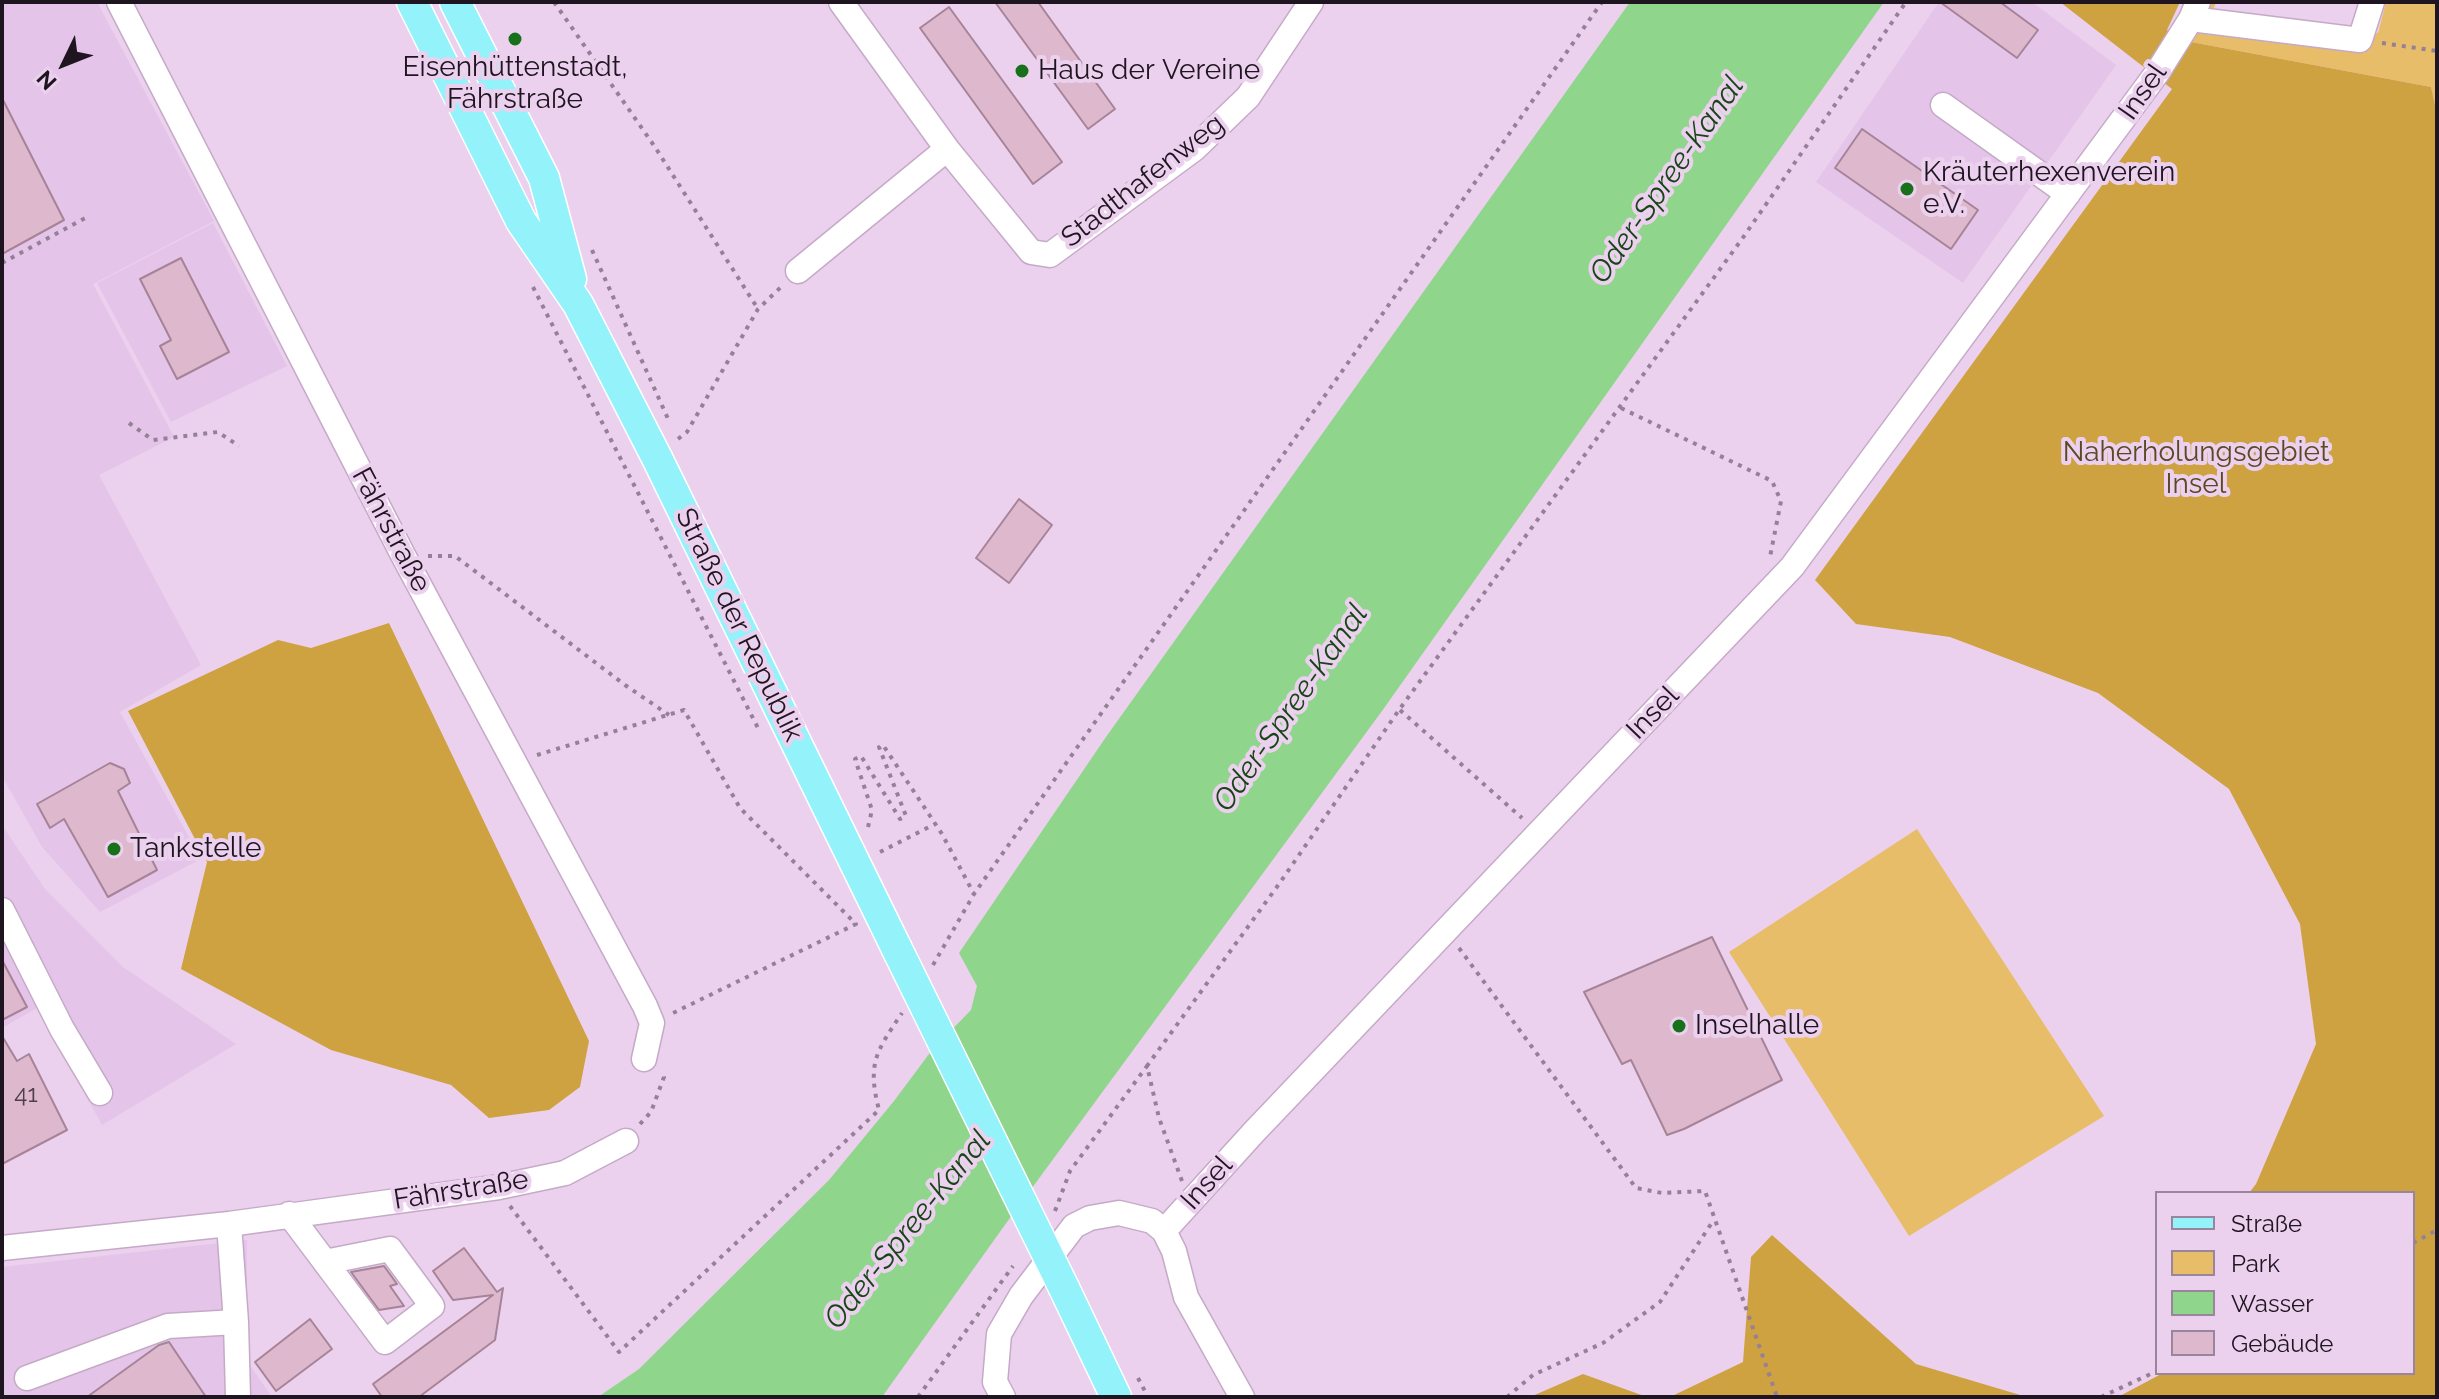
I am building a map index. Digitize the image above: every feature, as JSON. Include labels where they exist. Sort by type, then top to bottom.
[{"type":"main road","name":"Straße der Republik","points":[[412,2],[521,221],[578,304],[657,458],[1116,1397]]},
{"type":"main road","name":"Straße der Republik","points":[[455,2],[544,178],[578,304]]},
{"type":"street","name":"Fährstraße","points":[[119,2],[403,555],[652,1023]]},
{"type":"street","name":"Stadthafenweg","points":[[850,5],[947,149],[1031,252],[1050,255],[1205,139],[1248,97],[1311,2]]},
{"type":"street","points":[[2195,11],[2360,40],[2372,2]]},
{"type":"street","name":"Insel","points":[[1242,1397],[1186,1297],[1174,1251],[1164,1231],[1792,567],[2157,73],[2195,11]]},
{"type":"street","points":[[1943,105],[2068,194]]},
{"type":"street","points":[[798,271],[947,149]]},
{"type":"street","points":[[2,910],[62,1029],[100,1093]]},
{"type":"street","points":[[652,1023],[652,1061]]},
{"type":"street","name":"Fährstraße","points":[[2,1248],[229,1224],[499,1187],[565,1173],[626,1141]]},
{"type":"street","points":[[1003,1397],[995,1382],[999,1334],[1021,1296],[1074,1226],[1090,1218],[1119,1213],[1152,1221],[1164,1231]]},
{"type":"street","points":[[289,1214],[325,1262]]},
{"type":"street","points":[[229,1224],[238,1397]]},
{"type":"street","points":[[27,1378],[168,1326],[236,1322]]},
{"type":"path","points":[[554,2],[655,147],[758,309]]},
{"type":"path","points":[[932,966],[974,894],[1602,2]]},
{"type":"path","points":[[1051,1221],[1070,1171],[1279,884],[1399,710],[1742,239],[1906,2]]},
{"type":"path","points":[[2360,40],[2437,51]]},
{"type":"path","points":[[2,263],[87,217]]},
{"type":"path","points":[[588,241],[671,425]]},
{"type":"path","points":[[678,439],[687,432],[758,309],[798,271]]},
{"type":"path","points":[[531,283],[764,741]]},
{"type":"path","points":[[1621,407],[1772,481],[1781,501],[1768,564]]},
{"type":"path","points":[[129,423],[153,440],[218,432],[239,446]]},
{"type":"path","points":[[403,555],[455,556],[669,715]]},
{"type":"path","points":[[514,762],[684,710],[740,808],[856,924]]},
{"type":"path","points":[[1399,710],[1539,833]]},
{"type":"path","points":[[861,813],[868,827],[872,810],[855,759],[861,756],[900,819],[906,816],[879,747],[883,745],[935,824],[974,894]]},
{"type":"path","points":[[874,840],[880,852],[935,824]]},
{"type":"path","points":[[849,910],[856,924]]},
{"type":"path","points":[[652,1023],[856,924]]},
{"type":"path","points":[[1446,930],[1636,1188],[1662,1193],[1705,1191],[1777,1397]]},
{"type":"path","points":[[499,1187],[515,1214],[619,1352],[879,1110],[872,1069],[884,1039],[908,1002]]},
{"type":"path","points":[[626,1141],[651,1112],[664,1077],[652,1061]]},
{"type":"path","points":[[1147,1066],[1159,1118],[1190,1202]]},
{"type":"path","points":[[1507,1397],[1533,1375],[1603,1343],[1660,1302],[1714,1220]]},
{"type":"path","points":[[2415,1242],[2437,1230]]},
{"type":"path","points":[[2101,1397],[2155,1372]]},
{"type":"shaded area","points":[[2,2],[97,2],[214,221],[93,284],[174,437],[99,475],[201,665],[120,712],[201,859],[100,912],[42,847],[2,776]]},
{"type":"shaded area","points":[[1939,2],[2032,2],[2116,65],[1963,283],[1816,182]]},
{"type":"shaded area","points":[[213,223],[287,366],[171,422],[97,283]]},
{"type":"shaded area","points":[[2,825],[45,889],[123,967],[236,1044],[102,1125],[37,1008],[2,1028]]},
{"type":"shaded area","points":[[247,1240],[247,1361],[272,1397],[2,1397],[2,1267]]},
{"type":"green space","name":"Naherholungsgebiet Insel","points":[[2060,2],[2180,2],[2167,30],[2191,42],[2431,87],[2437,114],[2437,1397],[2118,1397],[2159,1375],[2415,1375],[2415,1191],[2251,1191],[2316,1044],[2300,924],[2229,789],[2098,693],[1950,637],[1856,624],[1815,580],[2172,89]]},
{"type":"green space","points":[[2200,2],[2216,2],[2213,11],[2378,33],[2386,2],[2437,2],[2437,114],[2431,87],[2191,42]]},
{"type":"green space","points":[[389,623],[589,1041],[580,1087],[549,1110],[489,1118],[451,1085],[331,1050],[181,969],[207,862],[128,711],[278,640],[311,648]]},
{"type":"green space","points":[[1917,829],[2104,1116],[1909,1236],[1729,952]]},
{"type":"green space","points":[[1772,1235],[1916,1364],[2027,1397],[1670,1397],[1743,1362],[1751,1257]]},
{"type":"green space","points":[[1583,1374],[1647,1397],[1530,1397]]},
{"type":"water","name":"Oder-Spree-Kanal","points":[[1630,2],[1884,2],[1382,711],[882,1397],[598,1397],[639,1369],[829,1180],[932,1050],[971,1010],[977,986],[959,953],[1106,737]]},
{"type":"building","points":[[995,2],[1038,2],[1115,109],[1088,129]]},
{"type":"building","points":[[1940,2],[2000,2],[2038,30],[2017,58]]},
{"type":"building","points":[[949,7],[1062,162],[1033,184],[920,28]]},
{"type":"building","points":[[2,98],[64,220],[2,254]]},
{"type":"building","name":"Kräuterhexenverein e.V.","points":[[1862,129],[1978,210],[1951,249],[1835,168]]},
{"type":"building","points":[[181,258],[229,352],[177,379],[160,346],[171,340],[140,279]]},
{"type":"building","points":[[1019,499],[1052,525],[1009,583],[976,558]]},
{"type":"building","name":"Tankstelle","points":[[110,763],[124,769],[130,783],[118,791],[157,870],[108,897],[64,819],[50,828],[37,804]]},
{"type":"building","name":"Inselhalle","points":[[1712,937],[1782,1080],[1667,1135],[1631,1060],[1622,1064],[1584,992]]},
{"type":"building","points":[[2,960],[27,1007],[2,1020]]},
{"type":"building","points":[[2,1036],[17,1061],[29,1054],[67,1130],[2,1164]]},
{"type":"building","points":[[464,1248],[497,1292],[503,1288],[495,1340],[419,1397],[382,1397],[373,1384],[493,1295],[453,1300],[433,1271]]},
{"type":"building","points":[[384,1266],[397,1284],[390,1286],[404,1306],[379,1310],[351,1272]]},
{"type":"building","points":[[310,1319],[332,1349],[276,1391],[255,1362]]},
{"type":"building","points":[[169,1342],[206,1397],[87,1397],[159,1345]]},
{"type":"place","name":"Eisenhüttenstadt, Fährstraße","points":[[515,39]]},
{"type":"place","name":"Haus der Vereine","points":[[1022,71]]},
{"type":"place","name":"Kräuterhexenverein e.V.","points":[[1907,189]]},
{"type":"place","name":"Tankstelle","points":[[114,849]]},
{"type":"place","name":"Inselhalle","points":[[1679,1026]]}]
